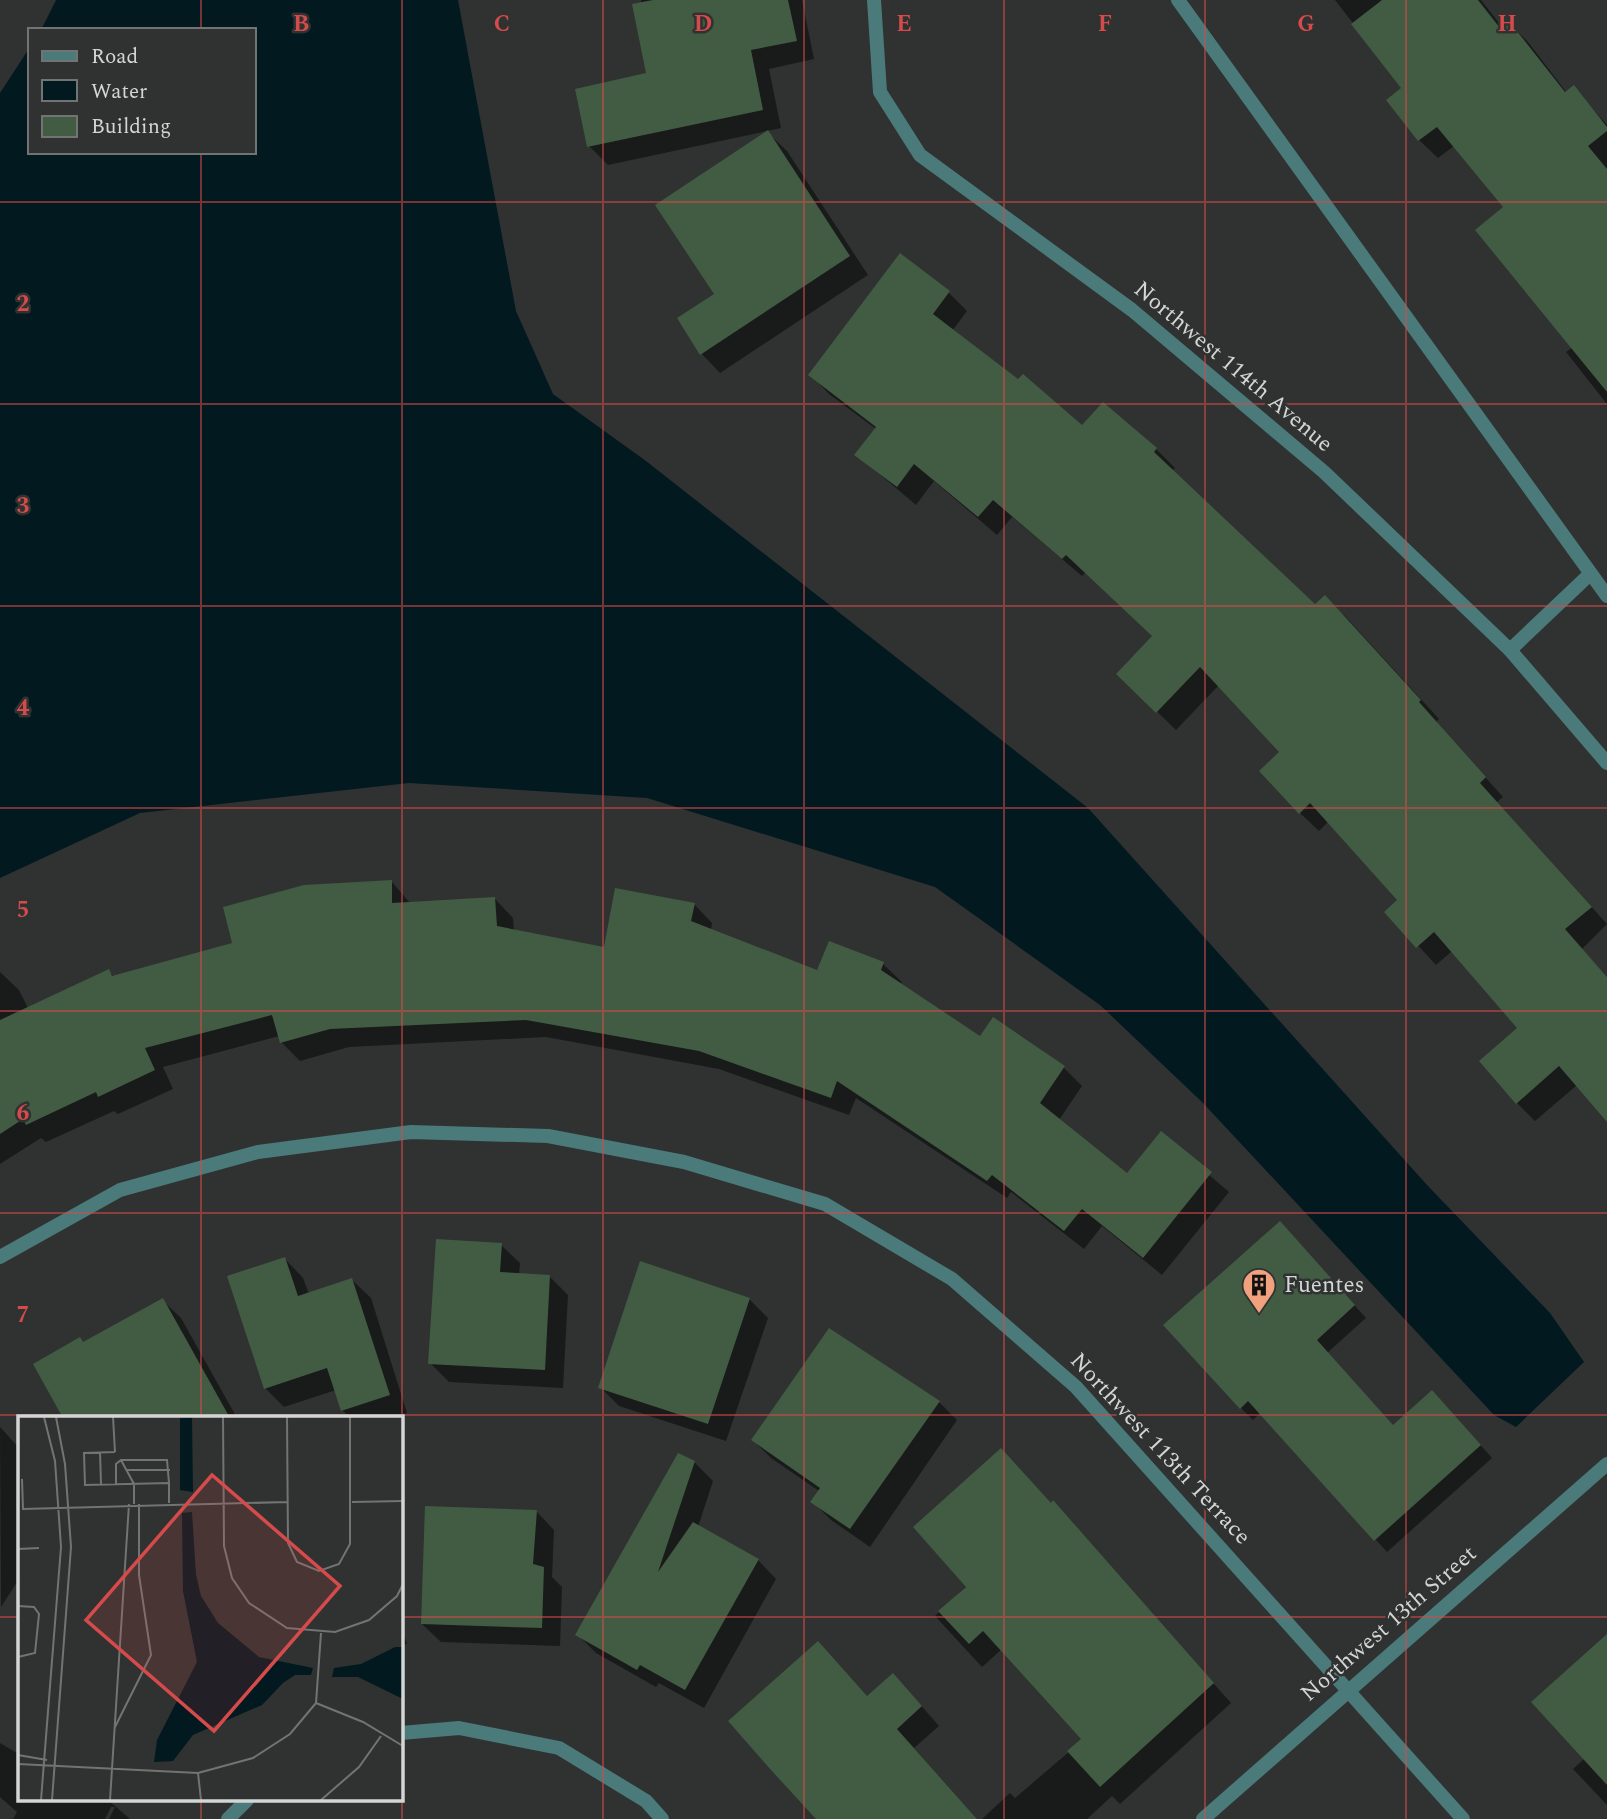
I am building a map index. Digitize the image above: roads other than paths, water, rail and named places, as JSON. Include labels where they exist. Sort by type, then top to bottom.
[{"type":"street","name":"Northwest 114th Avenue","points":[[874,0],[880,92],[920,155],[1132,310],[1324,472],[1510,650],[1607,763]]},
{"type":"street","points":[[1178,0],[1607,596]]},
{"type":"street","points":[[1510,650],[1590,575]]},
{"type":"street","name":"Northwest 113th Terrace","points":[[0,1257],[120,1190],[258,1152],[411,1132],[548,1136],[684,1162],[824,1204],[952,1279],[1076,1387],[1463,1819]]},
{"type":"street","name":"Northwest 13th Street","points":[[1203,1819],[1607,1464]]},
{"type":"street","points":[[402,1733],[459,1728],[559,1748],[646,1801],[662,1819]]},
{"type":"street","points":[[228,1819],[246,1801]]},
{"type":"water","points":[[56,0],[458,0],[516,311],[553,394],[646,461],[1088,808],[1427,1185],[1550,1313],[1584,1362],[1516,1427],[1494,1415],[1203,1103],[1100,1005],[935,887],[647,798],[409,783],[140,813],[0,878],[0,93],[28,50],[28,154],[256,154],[256,28],[42,28]]},
{"type":"place","name":"Fuentes","points":[[1259,1315]]}]
